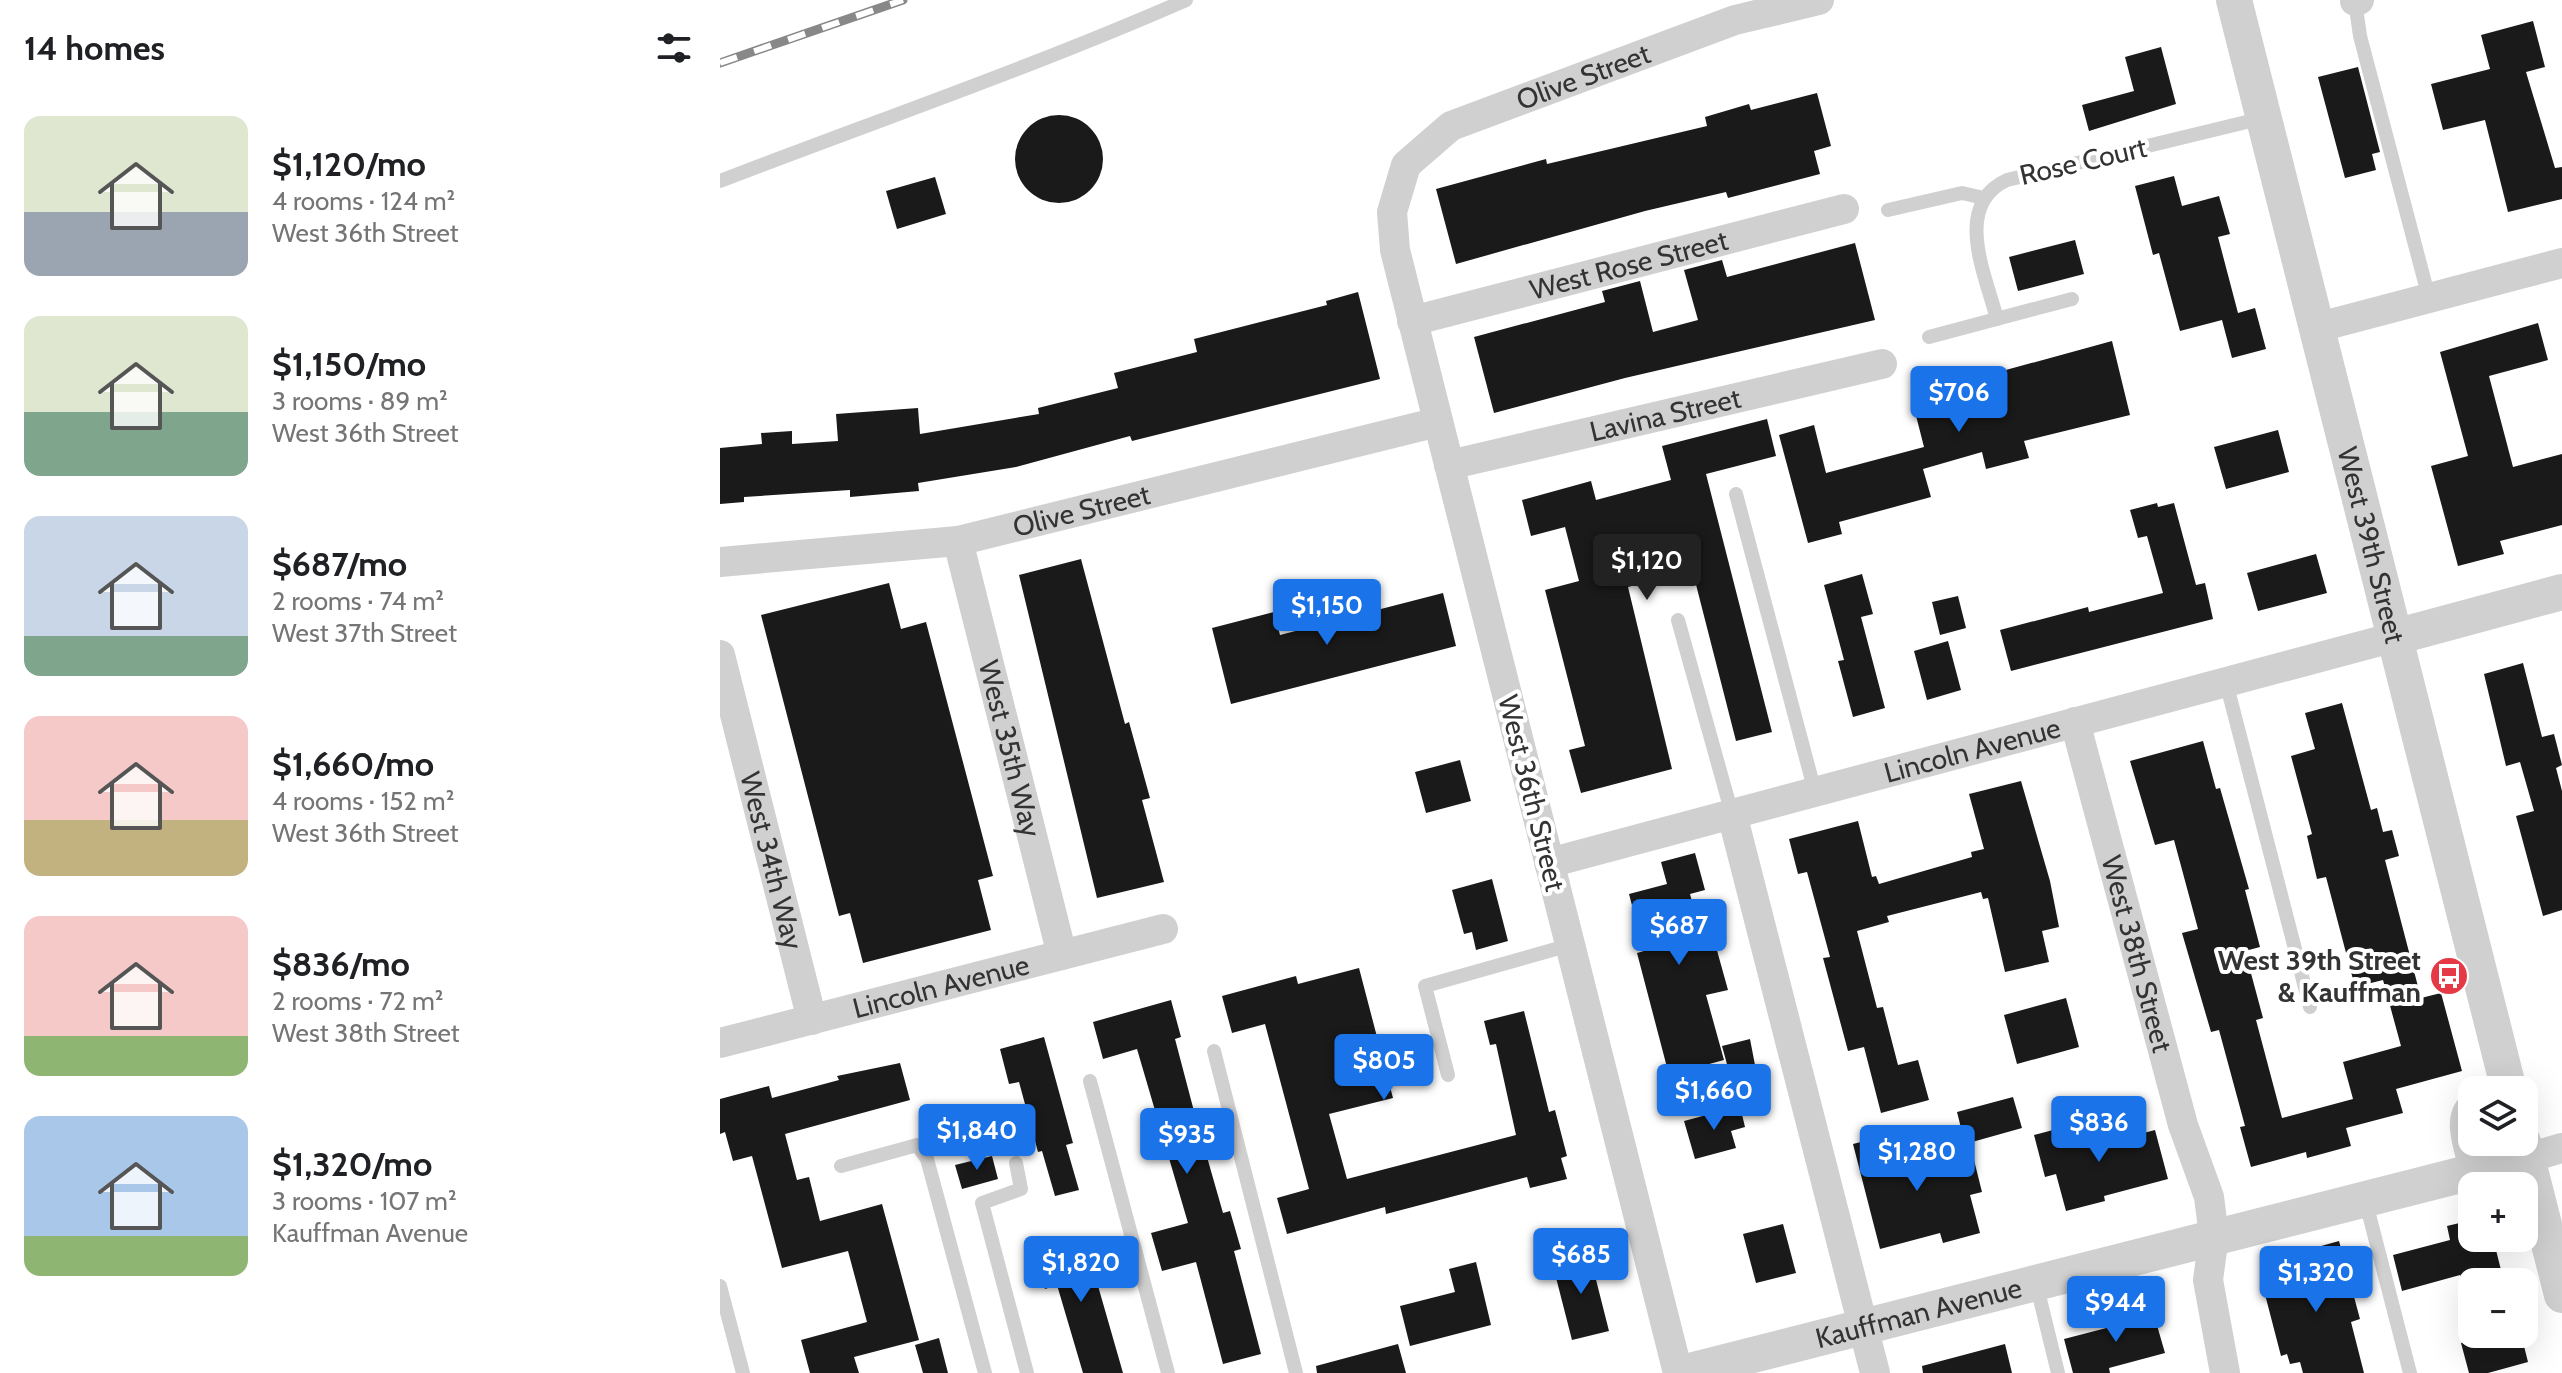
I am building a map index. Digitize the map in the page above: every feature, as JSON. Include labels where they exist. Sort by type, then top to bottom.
[{"type":"street","name":"Olive Street","points":[[1392,212],[1406,165],[1451,126],[1735,20],[1819,0]]},
{"type":"street","name":"West 39th Street","points":[[2234,0],[2319,327],[2501,1076]]},
{"type":"street","name":"West Rose Street","points":[[1412,321],[1844,209]]},
{"type":"street","name":"West 36th Street","points":[[1392,212],[1395,250],[1412,321],[1549,863],[1687,1372]]},
{"type":"street","points":[[2319,327],[2562,263]]},
{"type":"street","name":"Lavina Street","points":[[1449,465],[1882,364]]},
{"type":"street","name":"Olive Street","points":[[720,562],[958,541],[1438,422]]},
{"type":"street","name":"West 35th Way","points":[[958,541],[1062,955]]},
{"type":"street","points":[[2395,637],[2562,592]]},
{"type":"street","name":"Lincoln Avenue","points":[[1549,863],[2395,637]]},
{"type":"street","name":"West 34th Way","points":[[720,655],[812,1020]]},
{"type":"street","name":"West 38th Street","points":[[2075,722],[2183,1125],[2209,1197],[2214,1236],[2208,1280],[2225,1373]]},
{"type":"street","points":[[1732,814],[1875,1373]]},
{"type":"street","name":"Lincoln Avenue","points":[[720,1043],[1163,929]]},
{"type":"street","points":[[2538,1149],[2562,1148]]},
{"type":"street","name":"Kauffman Avenue","points":[[2470,1172],[2510,1156]]},
{"type":"street","points":[[2527,1156],[2562,1295]]},
{"type":"street","name":"Kauffman Avenue","points":[[1687,1372],[2458,1175]]},
{"type":"lane","points":[[720,181],[926,102],[1019,71],[1186,0]]},
{"type":"lane","points":[[2357,0],[2360,36],[2429,298]]},
{"type":"lane","name":"Rose Court","points":[[1997,319],[1976,235],[1976,216],[1993,186],[2007,180],[2265,118]]},
{"type":"lane","points":[[1888,210],[1962,193],[1984,198]]},
{"type":"lane","points":[[1929,337],[2072,299]]},
{"type":"lane","points":[[1736,494],[1815,792]]},
{"type":"lane","points":[[1678,620],[1732,814]]},
{"type":"lane","points":[[2226,682],[2310,1007]]},
{"type":"lane","points":[[1448,1075],[1425,986],[1570,945]]},
{"type":"lane","points":[[1214,1051],[1296,1373]]},
{"type":"lane","points":[[1090,1081],[1168,1373]]},
{"type":"lane","points":[[2458,1109],[2458,1134]]},
{"type":"lane","points":[[841,1166],[917,1145],[927,1159],[985,1373]]},
{"type":"lane","points":[[1016,1163],[1021,1189],[982,1203],[1027,1373]]},
{"type":"lane","points":[[2365,1199],[2410,1373]]},
{"type":"lane","points":[[2036,1282],[2058,1373]]},
{"type":"lane","points":[[720,1286],[743,1373]]},
{"type":"building","points":[[2533,21],[2545,67],[2526,72],[2555,168],[2562,167],[2562,199],[2508,212],[2485,120],[2443,130],[2431,84],[2490,69],[2481,35]]},
{"type":"building","points":[[2161,47],[2176,104],[2089,131],[2082,105],[2134,91],[2125,57]]},
{"type":"building","points":[[2358,67],[2380,152],[2372,154],[2376,170],[2345,178],[2318,77]]},
{"type":"building","points":[[1817,93],[1831,146],[1814,151],[1820,174],[1728,198],[1726,192],[1645,211],[1456,264],[1436,189],[1546,159],[1547,164],[1707,126],[1705,117],[1749,104],[1751,110]]},
{"type":"building","points":[[1059,115],[1084,122],[1096,134],[1103,159],[1096,184],[1084,196],[1059,203],[1034,196],[1022,184],[1015,159],[1022,134],[1034,122]]},
{"type":"building","points":[[2174,176],[2182,206],[2219,196],[2230,234],[2218,237],[2238,313],[2255,308],[2266,349],[2232,358],[2222,320],[2180,331],[2159,253],[2153,255],[2135,186]]},
{"type":"building","points":[[935,177],[946,214],[897,229],[886,191]]},
{"type":"building","points":[[2075,240],[2084,274],[2018,291],[2009,257]]},
{"type":"building","points":[[1855,243],[1875,320],[1625,378],[1494,413],[1474,337],[1605,302],[1602,291],[1640,281],[1653,332],[1698,320],[1684,270],[1722,260],[1727,277]]},
{"type":"building","points":[[1358,292],[1380,379],[1132,441],[1130,436],[1016,467],[918,483],[919,491],[850,497],[850,490],[744,497],[744,502],[720,504],[720,448],[762,444],[761,433],[792,431],[792,444],[838,441],[836,414],[918,408],[920,434],[1039,414],[1038,408],[1118,388],[1114,373],[1197,352],[1194,339],[1327,305],[1326,301]]},
{"type":"building","points":[[2538,323],[2548,360],[2489,376],[2513,467],[2562,454],[2562,525],[2500,541],[2504,554],[2458,566],[2431,466],[2468,456],[2440,352]]},
{"type":"building","points":[[2112,341],[2130,415],[2024,441],[2029,458],[1986,469],[1982,452],[1923,469],[1931,497],[1839,522],[1842,534],[1808,543],[1779,435],[1814,425],[1826,473],[1924,447],[1911,396]]},
{"type":"building","points":[[1767,419],[1776,456],[1706,474],[1772,732],[1736,741],[1692,569],[1628,587],[1672,769],[1581,793],[1569,750],[1585,746],[1545,590],[1579,581],[1565,527],[1531,536],[1522,500],[1591,481],[1596,500],[1671,480],[1662,446]]},
{"type":"building","points":[[2278,430],[2289,472],[2226,489],[2214,447]]},
{"type":"building","points":[[2157,503],[2158,507],[2174,503],[2196,585],[2205,583],[2213,619],[2011,671],[2000,630],[2088,607],[2089,612],[2163,593],[2147,536],[2138,538],[2130,510]]},
{"type":"building","points":[[2316,554],[2327,593],[2258,611],[2247,573]]},
{"type":"building","points":[[1081,559],[1125,724],[1129,722],[1150,798],[1142,800],[1164,882],[1097,898],[1019,575]]},
{"type":"building","points":[[1862,574],[1873,614],[1861,617],[1885,708],[1853,717],[1838,661],[1844,660],[1824,585]]},
{"type":"building","points":[[889,583],[901,629],[926,622],[993,876],[978,880],[991,930],[863,963],[850,913],[839,916],[761,615]]},
{"type":"building","points":[[1443,593],[1456,646],[1231,704],[1212,628],[1274,612],[1280,635]]},
{"type":"building","points":[[1958,596],[1966,628],[1940,635],[1932,602]]},
{"type":"building","points":[[1948,641],[1961,690],[1927,700],[1914,651]]},
{"type":"building","points":[[2523,663],[2542,737],[2554,734],[2562,765],[2556,768],[2562,791],[2562,910],[2543,916],[2516,816],[2534,811],[2520,762],[2506,766],[2484,674]]},
{"type":"building","points":[[2342,703],[2371,810],[2377,808],[2383,832],[2392,830],[2399,856],[2385,860],[2421,998],[2441,993],[2462,1071],[2396,1089],[2403,1113],[2346,1128],[2351,1146],[2307,1158],[2306,1152],[2251,1167],[2240,1127],[2245,1126],[2219,1030],[2211,1032],[2182,933],[2198,929],[2174,840],[2155,845],[2130,761],[2203,741],[2249,889],[2245,890],[2260,947],[2245,951],[2263,1018],[2256,1020],[2282,1118],[2353,1099],[2343,1062],[2401,1046],[2383,980],[2355,987],[2326,877],[2317,879],[2307,836],[2312,834],[2291,756],[2315,749],[2305,713]]},
{"type":"building","points":[[1460,760],[1471,801],[1426,813],[1415,772]]},
{"type":"building","points":[[2021,781],[2050,881],[2059,927],[2042,931],[2049,962],[2005,972],[1988,898],[1983,899],[1981,892],[1887,916],[1889,922],[1857,931],[1877,1008],[1883,1007],[1898,1065],[1918,1060],[1929,1100],[1881,1113],[1864,1047],[1848,1051],[1823,958],[1830,957],[1807,872],[1798,874],[1789,839],[1858,821],[1872,877],[1876,876],[1879,884],[1972,857],[1971,852],[1984,849],[1969,794]]},
{"type":"building","points":[[1695,853],[1705,890],[1690,894],[1702,939],[1713,936],[1728,990],[1706,995],[1724,1060],[1669,1075],[1637,953],[1644,951],[1629,894],[1667,884],[1661,862]]},
{"type":"building","points":[[1492,879],[1508,941],[1476,950],[1472,932],[1464,934],[1452,890]]},
{"type":"building","points":[[1359,968],[1393,1098],[1329,1114],[1347,1179],[1516,1135],[1496,1044],[1490,1045],[1484,1021],[1524,1011],[1549,1112],[1555,1110],[1567,1156],[1561,1158],[1567,1179],[1530,1188],[1527,1177],[1386,1214],[1385,1207],[1287,1234],[1277,1198],[1309,1189],[1265,1024],[1232,1033],[1222,996],[1296,976],[1298,984]]},
{"type":"building","points":[[2066,998],[2079,1047],[2017,1064],[2004,1015]]},
{"type":"building","points":[[1171,1000],[1181,1037],[1175,1039],[1195,1115],[1223,1213],[1230,1211],[1241,1249],[1234,1251],[1261,1354],[1223,1364],[1196,1262],[1162,1271],[1151,1233],[1188,1223],[1137,1049],[1103,1059],[1093,1022]]},
{"type":"building","points":[[1044,1037],[1073,1143],[1066,1145],[1079,1190],[1055,1196],[1042,1151],[1038,1152],[1019,1082],[1009,1084],[1000,1049]]},
{"type":"building","points":[[1750,1039],[1760,1091],[1736,1097],[1722,1046]]},
{"type":"building","points":[[900,1063],[910,1100],[785,1134],[797,1180],[809,1177],[820,1221],[882,1204],[919,1340],[854,1357],[859,1373],[810,1373],[801,1340],[867,1322],[848,1251],[782,1268],[752,1156],[733,1161],[725,1132],[720,1134],[720,1099],[769,1086],[772,1098],[839,1080],[837,1076]]},
{"type":"building","points":[[2013,1097],[2022,1128],[1965,1144],[1957,1112]]},
{"type":"building","points":[[1740,1106],[1745,1127],[1731,1131],[1736,1148],[1695,1159],[1684,1121]]},
{"type":"building","points":[[2084,1122],[2091,1147],[2155,1130],[2168,1179],[2104,1196],[2105,1201],[2066,1211],[2056,1174],[2045,1177],[2034,1135]]},
{"type":"building","points":[[1900,1132],[1909,1169],[1972,1152],[1982,1192],[1970,1195],[1980,1233],[1943,1243],[1940,1233],[1880,1249],[1853,1144]]},
{"type":"building","points":[[992,1156],[998,1179],[962,1189],[955,1165]]},
{"type":"building","points":[[2458,1223],[2458,1252],[2496,1252],[2500,1268],[2458,1268],[2458,1276],[2402,1291],[2393,1255],[2450,1240],[2447,1226]]},
{"type":"building","points":[[1783,1224],[1796,1273],[1756,1283],[1743,1234]]},
{"type":"building","points":[[1084,1237],[1123,1373],[1083,1373],[1057,1285],[1045,1289],[1034,1252]]},
{"type":"building","points":[[2339,1241],[2360,1319],[2351,1322],[2364,1373],[2303,1373],[2300,1362],[2290,1364],[2287,1354],[2281,1356],[2261,1279],[2318,1264],[2314,1248]]},
{"type":"building","points":[[1589,1252],[1609,1331],[1572,1340],[1552,1262]]},
{"type":"building","points":[[1476,1262],[1491,1325],[1410,1346],[1400,1306],[1455,1292],[1449,1269]]},
{"type":"building","points":[[2152,1308],[2165,1353],[2109,1368],[2110,1373],[2073,1373],[2064,1339],[2118,1325],[2116,1318]]},
{"type":"building","points":[[939,1338],[948,1373],[923,1373],[915,1345]]},
{"type":"building","points":[[1398,1344],[1406,1373],[1317,1373],[1316,1366]]},
{"type":"building","points":[[2005,1344],[2012,1373],[1923,1373],[1922,1366]]},
{"type":"building","points":[[2462,1348],[2524,1348],[2528,1362],[2488,1373],[2469,1373]]},
{"type":"railway","points":[[720,63],[903,0]]},
{"type":"place","name":"West 39th Street & Kauffman","points":[[2449,976]]}]
